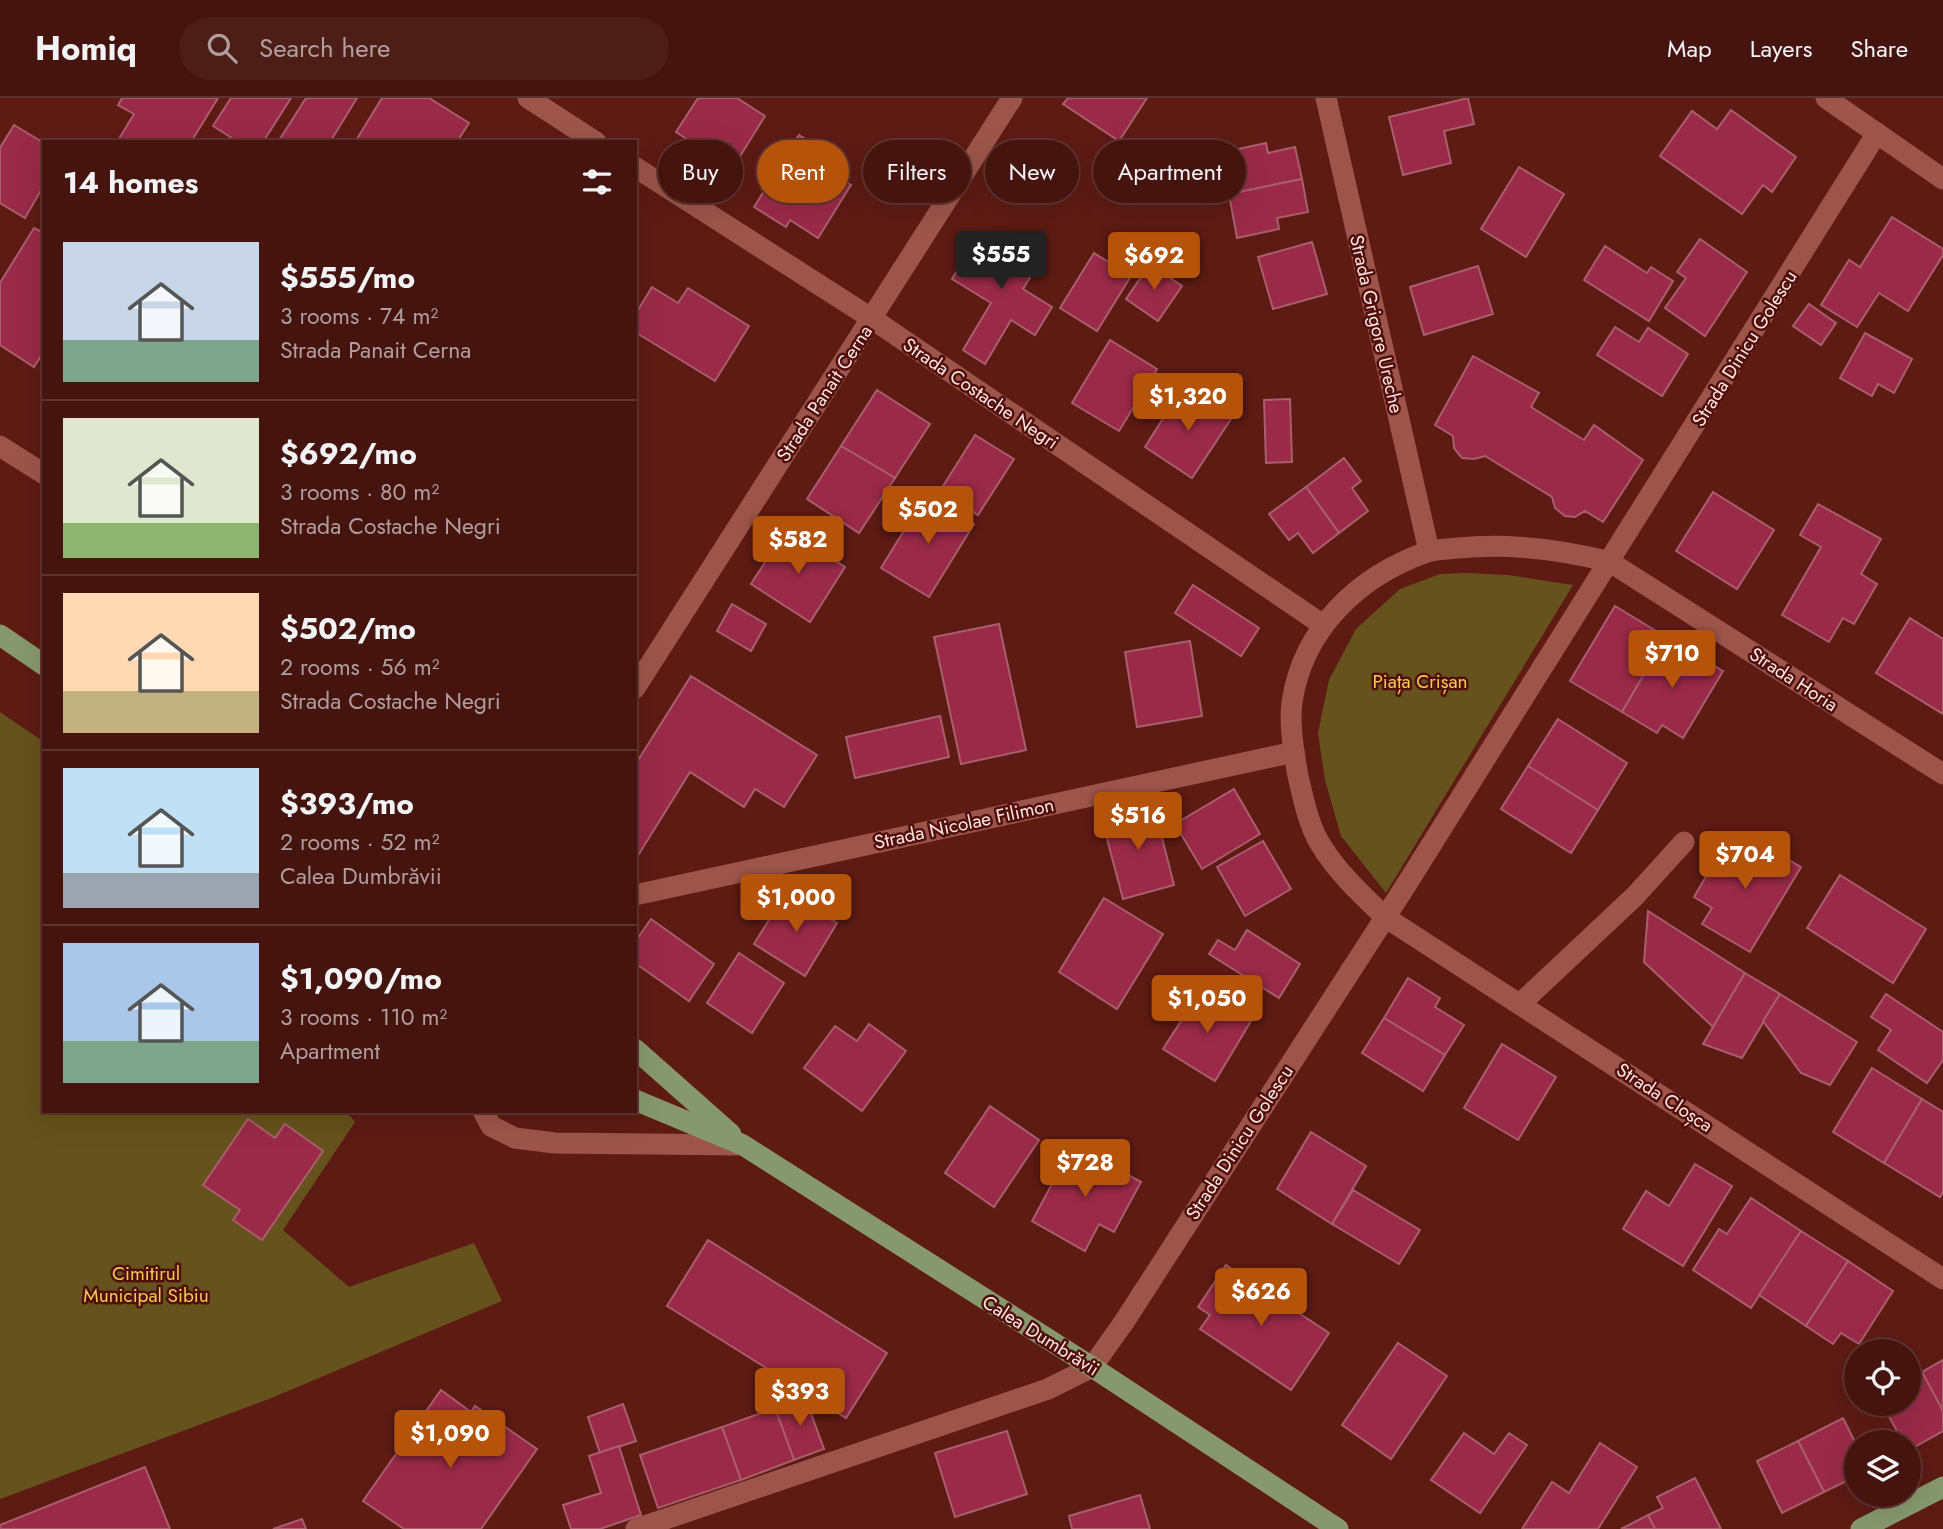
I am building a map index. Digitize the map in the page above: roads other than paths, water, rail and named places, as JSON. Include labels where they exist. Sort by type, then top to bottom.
[{"type":"main road","points":[[0,635],[42,664]]},
{"type":"main road","name":"Calea Dumbrăvii","points":[[637,1051],[743,1144],[1092,1367],[1338,1529]]},
{"type":"main road","name":"Calea Dumbrăvii","points":[[637,1101],[743,1144]]},
{"type":"main road","points":[[1861,1529],[1943,1487]]},
{"type":"street","points":[[528,98],[593,140]]},
{"type":"street","name":"Strada Panait Cerna","points":[[637,685],[1012,98]]},
{"type":"street","name":"Strada Grigore Ureche","points":[[1326,98],[1429,551]]},
{"type":"street","points":[[1826,98],[1943,179]]},
{"type":"street","name":"Strada Dinicu Golescu","points":[[1610,562],[1877,133]]},
{"type":"street","name":"Strada Costache Negri","points":[[637,168],[872,318],[1323,625]]},
{"type":"street","points":[[0,446],[42,473]]},
{"type":"street","points":[[1481,546],[1530,547],[1567,551],[1610,562],[1385,917],[1349,883],[1318,840],[1302,796],[1294,752],[1292,703],[1304,658],[1323,625],[1353,592],[1383,572],[1429,551],[1481,546]]},
{"type":"street","name":"Strada Horia","points":[[1610,562],[1943,774]]},
{"type":"street","name":"Strada Nicolae Filimon","points":[[637,895],[1294,752]]},
{"type":"street","points":[[1521,1003],[1634,895],[1684,842]]},
{"type":"street","name":"Strada Dinicu Golescu","points":[[1092,1367],[1124,1322],[1385,917]]},
{"type":"street","name":"Strada Cloșca","points":[[1385,917],[1943,1279]]},
{"type":"street","points":[[484,1113],[491,1126],[515,1138],[555,1143],[743,1144]]},
{"type":"street","points":[[636,1529],[1048,1389],[1092,1367]]},
{"type":"park label","name":"Piața Crișan","points":[[1420,681]]},
{"type":"park label","name":"Cimitirul Municipal Sibiu","points":[[146,1284]]}]
